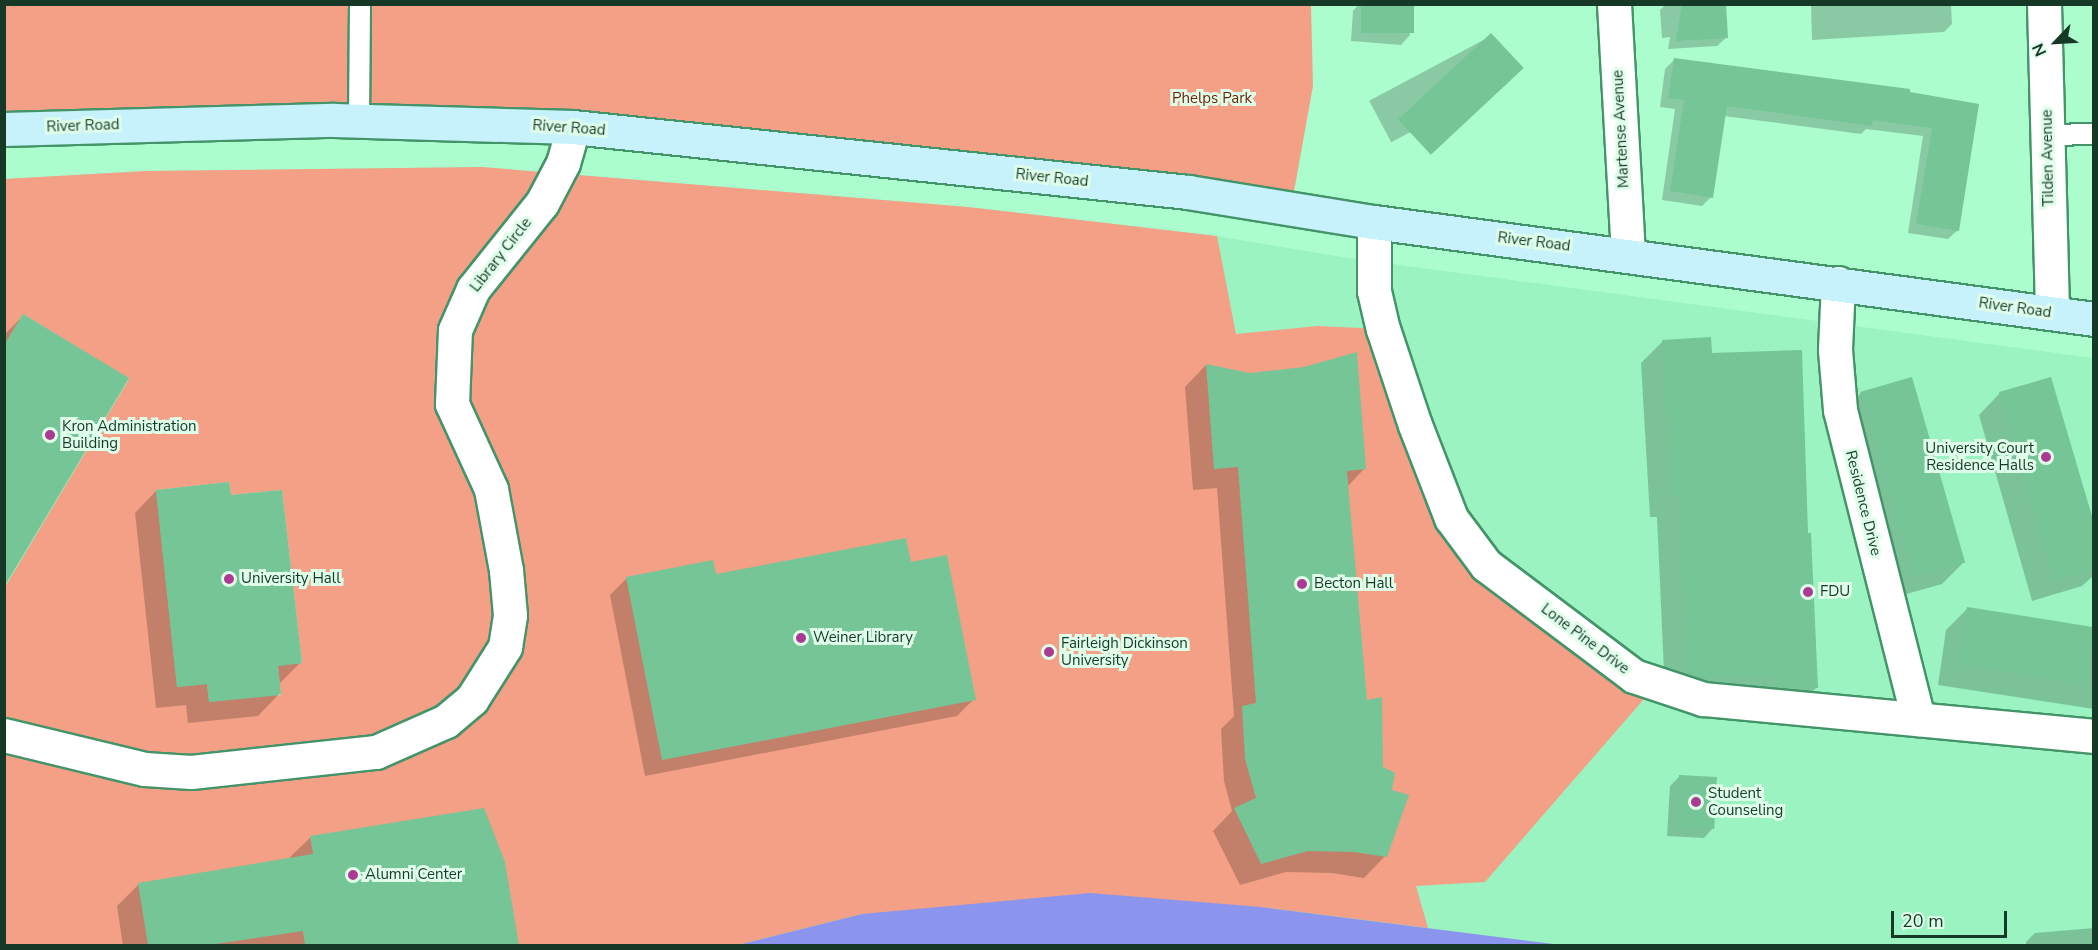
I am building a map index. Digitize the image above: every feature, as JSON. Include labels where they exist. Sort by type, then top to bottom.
[{"type":"main road","name":"River Road","points":[[4,129],[359,120],[573,127],[1188,192],[1374,222],[1628,254],[2094,319]]},
{"type":"street","name":"Martense Avenue","points":[[1614,4],[1628,254]]},
{"type":"street","name":"Tilden Avenue","points":[[2044,4],[2052,312]]},
{"type":"street","name":"Library Circle","points":[[4,735],[145,769],[191,772],[376,752],[446,721],[472,699],[505,647],[510,615],[506,570],[491,489],[452,404],[455,330],[473,289],[542,203],[563,163],[573,127]]},
{"type":"street","name":"Lone Pine Drive","points":[[1374,222],[1374,291],[1388,344],[1415,425],[1451,518],[1486,565],[1634,676],[1703,699],[2094,736]]},
{"type":"street","name":"Residence Drive","points":[[1838,283],[1835,350],[1840,410],[1918,719]]},
{"type":"lane","points":[[359,120],[360,4]]},
{"type":"lane","points":[[2048,135],[2094,134]]},
{"type":"shaded area","name":"Fairleigh Dickinson University","points":[[482,167],[968,207],[1217,236],[1348,258],[2093,358],[2093,945],[5,946],[5,179],[146,171]]},
{"type":"green space","name":"Phelps Park","points":[[4,5],[1311,5],[1313,86],[1291,208],[573,127],[5,129]]},
{"type":"green space","name":"Fairleigh Dickinson University","points":[[482,167],[968,207],[1217,236],[1236,334],[1317,326],[1383,329],[1451,518],[1657,684],[1485,882],[1416,886],[1428,928],[1261,907],[862,914],[738,945],[5,945],[5,587],[129,379],[23,314],[5,345],[4,179],[146,171]],"holes":[[[229,482],[231,495],[282,490],[302,663],[278,666],[281,695],[209,702],[207,684],[177,687],[156,490]]]},
{"type":"water","points":[[1090,893],[1261,907],[1561,945],[738,945],[862,914]]},
{"type":"building","points":[[1361,4],[1414,4],[1414,33],[1361,33]]},
{"type":"building","points":[[1682,4],[1726,4],[1728,38],[1676,41]]},
{"type":"building","points":[[1491,33],[1524,68],[1431,155],[1398,120]]},
{"type":"building","points":[[1674,58],[1910,89],[1910,92],[1979,104],[1959,231],[1916,224],[1932,128],[1873,120],[1872,126],[1727,106],[1713,198],[1670,191],[1684,100],[1668,98]]},
{"type":"building","name":"Kron Administration Building","points":[[23,314],[129,378],[4,587],[4,345]]},
{"type":"building","points":[[1711,337],[1712,353],[1802,350],[1808,533],[1811,533],[1818,688],[1774,687],[1774,676],[1701,678],[1686,674],[1679,496],[1672,496],[1662,340]]},
{"type":"building","name":"Becton Hall","points":[[1357,352],[1366,469],[1347,471],[1367,700],[1382,697],[1383,767],[1395,773],[1392,790],[1409,795],[1387,857],[1354,852],[1308,851],[1261,864],[1234,808],[1256,798],[1245,759],[1242,706],[1256,703],[1238,467],[1214,469],[1206,364],[1250,373],[1304,367]]},
{"type":"building","points":[[1912,377],[1965,563],[1913,577],[1860,392]]},
{"type":"building","name":"University Court Residence Halls","points":[[2051,377],[2094,523],[2094,569],[2054,580],[1999,392]]},
{"type":"building","name":"University Hall","points":[[229,482],[231,495],[282,490],[302,663],[278,666],[281,694],[209,702],[207,684],[177,687],[156,490]]},
{"type":"building","name":"Weiner Library","points":[[906,538],[911,562],[947,555],[976,700],[662,760],[626,577],[713,560],[716,574]]},
{"type":"building","points":[[1967,607],[2094,627],[2085,684],[1958,664]]},
{"type":"building","name":"Student Counseling","points":[[1679,775],[1717,777],[1714,829],[1676,827]]},
{"type":"building","name":"Alumni Center","points":[[484,808],[505,862],[519,945],[305,945],[303,931],[209,945],[148,945],[138,883],[313,854],[310,836]]},
{"type":"place","name":"Kron Administration Building","points":[[50,435]]},
{"type":"place","name":"University Court Residence Halls","points":[[2046,457]]},
{"type":"place","name":"University Hall","points":[[229,579]]},
{"type":"place","name":"Becton Hall","points":[[1302,584]]},
{"type":"place","name":"FDU","points":[[1808,592]]},
{"type":"place","name":"Weiner Library","points":[[801,638]]},
{"type":"place","name":"Fairleigh Dickinson University","points":[[1049,652]]},
{"type":"place","name":"Student Counseling","points":[[1696,802]]},
{"type":"place","name":"Alumni Center","points":[[353,875]]}]
